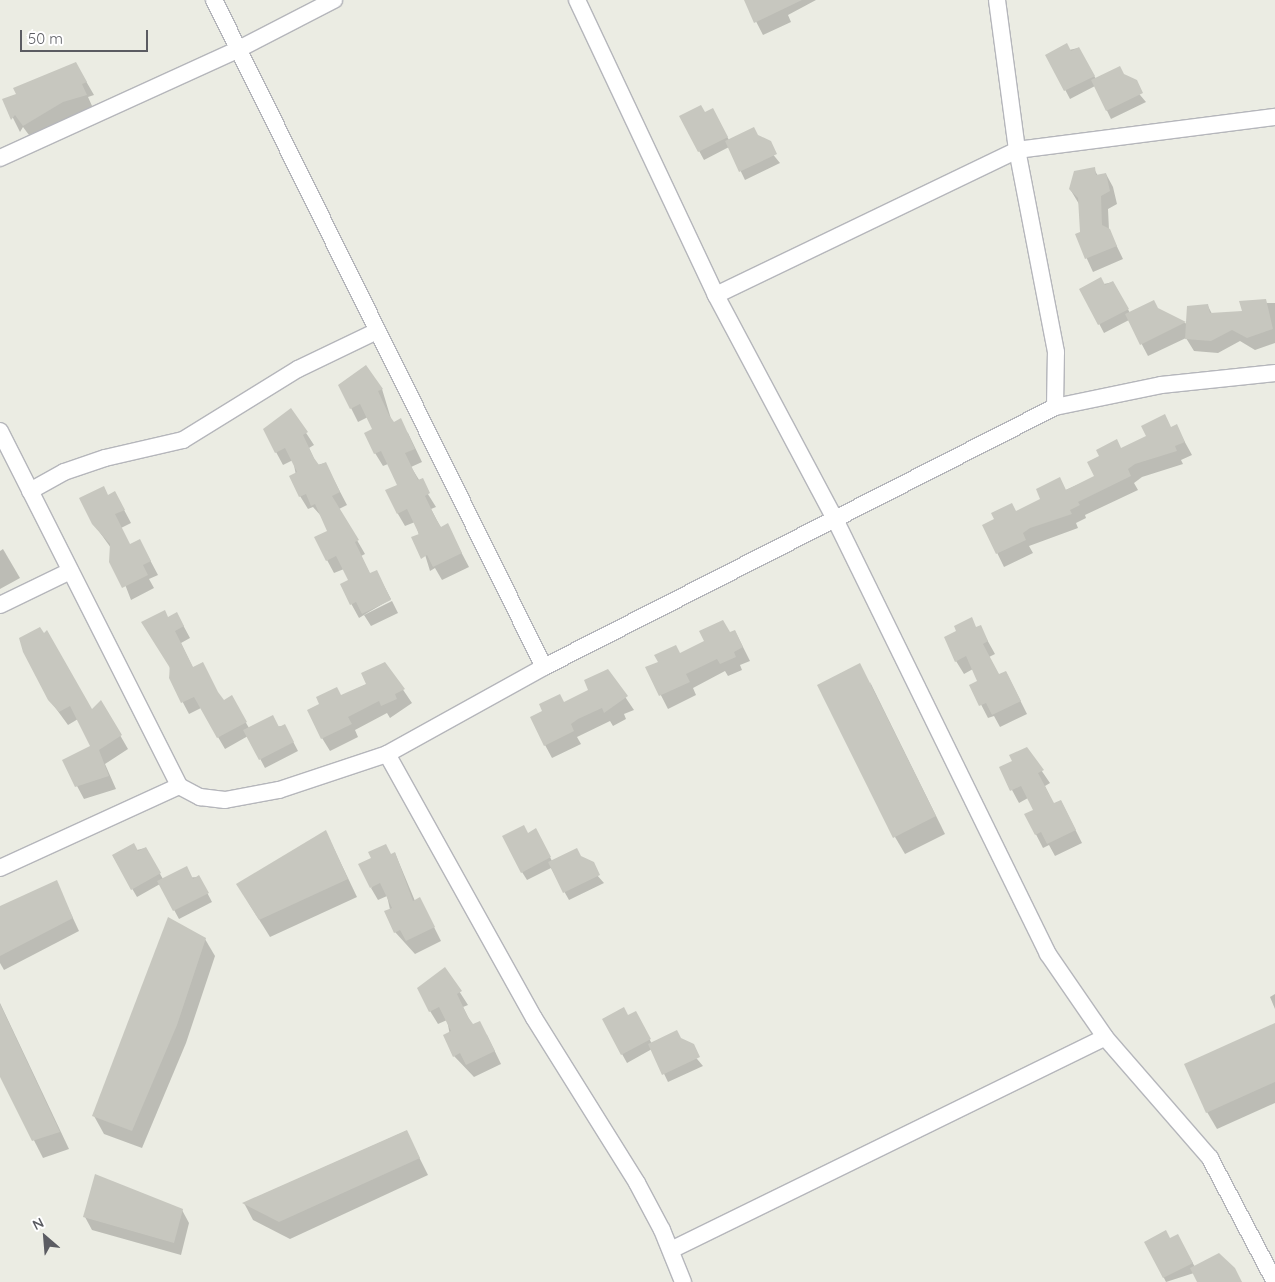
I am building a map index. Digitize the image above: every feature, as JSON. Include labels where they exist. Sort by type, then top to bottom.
[{"type":"street","points":[[214,0],[376,332],[544,667]]},
{"type":"street","points":[[0,158],[239,49],[334,0]]},
{"type":"street","points":[[577,0],[716,295],[836,521],[1048,954],[1106,1037],[1210,1158],[1275,1282]]},
{"type":"street","points":[[998,0],[1017,150],[1052,324],[1057,378],[1054,407]]},
{"type":"street","points":[[716,295],[1017,150],[1275,117]]},
{"type":"street","points":[[30,491],[64,472],[105,458],[183,440],[298,369],[376,332]]},
{"type":"street","points":[[0,431],[179,786],[200,797],[225,800],[279,790],[387,754],[544,667],[836,521],[1054,407],[1161,385],[1275,373]]},
{"type":"street","points":[[0,605],[70,571]]},
{"type":"street","points":[[387,754],[534,1018],[637,1184],[670,1250],[683,1282]]},
{"type":"street","points":[[0,868],[179,786]]},
{"type":"street","points":[[670,1250],[1106,1037]]},
{"type":"building","points":[[744,0],[802,0],[754,23]]},
{"type":"building","points":[[1067,43],[1071,51],[1079,47],[1095,76],[1064,91],[1045,55]]},
{"type":"building","points":[[76,62],[87,82],[82,84],[87,95],[63,102],[23,126],[15,115],[11,120],[2,99],[16,94],[13,88]]},
{"type":"building","points":[[1120,66],[1124,74],[1137,80],[1143,93],[1106,111],[1091,80]]},
{"type":"building","points":[[701,105],[705,112],[713,108],[728,137],[698,152],[679,116]]},
{"type":"building","points":[[754,127],[758,135],[771,141],[777,154],[739,172],[725,141]]},
{"type":"building","points":[[1095,167],[1096,175],[1106,173],[1110,191],[1101,196],[1102,225],[1110,229],[1117,246],[1085,259],[1075,234],[1080,232],[1078,198],[1069,189],[1074,171]]},
{"type":"building","points":[[1101,277],[1105,285],[1113,281],[1129,309],[1098,325],[1079,289]]},
{"type":"building","points":[[1266,299],[1273,329],[1247,338],[1232,330],[1211,341],[1185,339],[1187,306],[1208,304],[1210,313],[1242,311],[1239,301]]},
{"type":"building","points":[[1154,300],[1158,308],[1186,322],[1140,345],[1125,314]]},
{"type":"building","points":[[366,365],[383,389],[378,391],[389,415],[394,422],[401,418],[415,449],[405,453],[418,480],[423,478],[430,493],[425,496],[436,519],[441,527],[448,523],[462,553],[433,567],[427,555],[421,559],[411,537],[419,534],[407,509],[397,514],[385,490],[397,485],[381,451],[374,454],[364,433],[372,429],[360,404],[350,409],[338,385]]},
{"type":"building","points":[[291,408],[308,432],[303,435],[314,458],[319,465],[326,462],[340,492],[332,496],[359,540],[355,542],[370,573],[377,570],[391,600],[362,614],[356,602],[350,605],[340,584],[348,580],[336,556],[326,561],[314,537],[327,531],[315,504],[311,506],[306,494],[299,497],[289,476],[297,472],[285,448],[275,453],[263,429]]},
{"type":"building","points":[[1165,414],[1171,427],[1177,424],[1185,442],[1175,446],[1177,451],[1135,464],[1128,469],[1131,476],[1078,502],[1080,505],[1070,510],[1072,514],[1030,528],[1023,533],[1026,540],[996,554],[982,525],[994,519],[991,513],[1012,503],[1016,511],[1040,499],[1036,489],[1060,477],[1066,490],[1094,476],[1087,462],[1099,456],[1096,450],[1117,439],[1121,448],[1146,436],[1141,426]]},
{"type":"building","points":[[104,486],[108,495],[115,491],[125,510],[115,514],[130,544],[140,539],[151,561],[143,565],[148,575],[122,588],[109,562],[110,544],[92,524],[79,498]]},
{"type":"building","points":[[165,610],[168,617],[177,612],[184,626],[175,631],[193,667],[203,662],[218,692],[224,700],[232,695],[247,722],[217,738],[194,697],[181,703],[169,678],[170,668],[141,622]]},
{"type":"building","points":[[972,617],[976,627],[981,625],[988,641],[983,644],[999,674],[1006,671],[1021,701],[992,715],[986,703],[979,706],[969,685],[977,681],[966,656],[955,662],[944,637],[956,631],[954,626]]},
{"type":"building","points":[[723,620],[730,632],[735,630],[743,647],[734,652],[736,657],[720,664],[717,659],[686,674],[690,682],[659,696],[645,667],[658,662],[654,655],[676,645],[680,653],[704,641],[699,631]]},
{"type":"building","points":[[40,627],[44,633],[47,630],[92,709],[101,700],[122,735],[99,750],[109,776],[75,787],[62,760],[90,746],[70,706],[59,712],[48,700],[23,652],[19,638]]},
{"type":"building","points":[[385,662],[405,689],[395,694],[397,699],[381,706],[379,701],[348,717],[352,724],[321,739],[307,710],[319,704],[316,697],[337,687],[341,695],[366,684],[361,673]]},
{"type":"building","points":[[860,663],[936,816],[893,838],[817,685]]},
{"type":"building","points":[[608,669],[628,696],[604,713],[602,708],[578,719],[571,724],[574,731],[544,746],[530,717],[542,711],[539,704],[560,694],[564,702],[588,690],[584,680]]},
{"type":"building","points":[[273,715],[279,727],[285,724],[294,742],[259,760],[243,730]]},
{"type":"building","points":[[1027,747],[1044,770],[1038,773],[1054,803],[1061,800],[1076,830],[1047,844],[1041,832],[1035,835],[1024,814],[1033,810],[1021,786],[1010,791],[999,767],[1012,761],[1009,755]]},
{"type":"building","points":[[524,825],[528,833],[536,828],[551,857],[521,873],[502,836]]},
{"type":"building","points":[[326,830],[348,879],[259,920],[236,884]]},
{"type":"building","points":[[134,843],[138,851],[146,847],[161,873],[131,890],[112,855]]},
{"type":"building","points":[[386,844],[391,854],[395,852],[413,901],[420,897],[435,927],[406,941],[400,930],[394,933],[384,911],[392,908],[380,883],[370,888],[358,864],[371,858],[368,852]]},
{"type":"building","points":[[577,848],[581,856],[594,862],[600,875],[563,893],[548,862]]},
{"type":"building","points":[[187,866],[193,879],[199,875],[209,893],[173,911],[157,881]]},
{"type":"building","points":[[57,880],[73,918],[0,956],[0,906]]},
{"type":"building","points":[[168,917],[206,938],[177,1025],[132,1131],[92,1116]]},
{"type":"building","points":[[445,967],[462,991],[457,994],[468,1017],[473,1024],[480,1021],[495,1051],[466,1065],[460,1053],[453,1057],[443,1035],[451,1031],[439,1007],[429,1012],[417,988]]},
{"type":"building","points":[[0,1004],[60,1132],[32,1141],[0,1077]]},
{"type":"building","points":[[624,1007],[628,1015],[636,1011],[651,1039],[621,1055],[602,1019]]},
{"type":"building","points":[[1275,1023],[1275,1082],[1206,1113],[1184,1064]]},
{"type":"building","points":[[677,1030],[681,1038],[694,1044],[700,1057],[662,1075],[648,1044]]},
{"type":"building","points":[[407,1130],[420,1158],[279,1222],[242,1203]]},
{"type":"building","points":[[95,1174],[183,1209],[174,1243],[83,1217]]},
{"type":"building","points":[[1166,1230],[1170,1238],[1178,1234],[1193,1263],[1163,1278],[1144,1242]]},
{"type":"building","points":[[1219,1253],[1235,1268],[1242,1282],[1197,1282],[1190,1268]]}]
